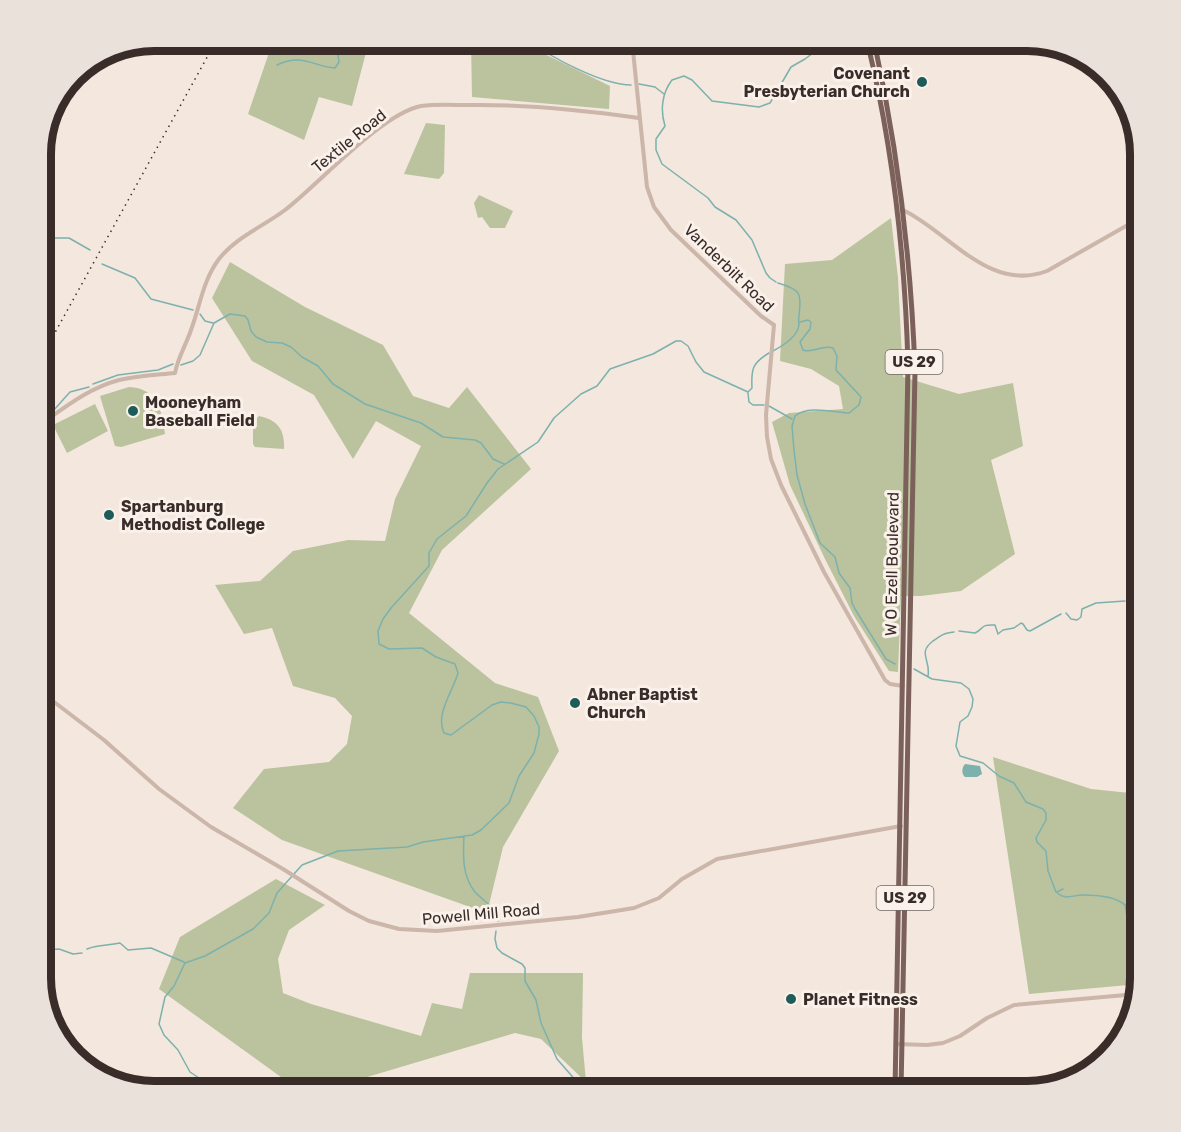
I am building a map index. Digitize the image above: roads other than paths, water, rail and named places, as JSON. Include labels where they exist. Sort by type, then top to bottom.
[{"type":"main road","name":"W O Ezell Boulevard","points":[[869,51],[900,210]]},
{"type":"main road","name":"W O Ezell Boulevard","points":[[876,51],[890,122],[900,210],[906,268],[912,394],[910,687],[896,1081]]},
{"type":"main road","name":"W O Ezell Boulevard","points":[[904,826],[902,686],[912,394]]},
{"type":"main road","name":"W O Ezell Boulevard","points":[[899,1045],[901,1081]]},
{"type":"street","name":"Vanderbilt Road","points":[[633,51],[647,187],[656,211],[671,230],[768,323],[774,325],[766,403],[766,430],[771,459],[838,598],[885,680],[890,684],[910,687]]},
{"type":"street","name":"Textile Road","points":[[51,417],[99,387],[125,379],[175,372],[178,359],[190,334],[203,290],[223,254],[283,211],[374,133],[403,114],[422,106],[490,104],[639,118]]},
{"type":"street","points":[[900,210],[978,262],[1000,273],[1016,276],[1032,276],[1047,271],[1130,224]]},
{"type":"street","name":"Powell Mill Road","points":[[51,700],[104,740],[159,789],[218,832],[284,869],[349,911],[369,921],[399,929],[437,932],[578,917],[634,908],[655,900],[698,868],[724,857],[904,826]]},
{"type":"street","points":[[899,1045],[943,1043],[960,1036],[987,1018],[1014,1005],[1128,994]]},
{"type":"water","points":[[1130,569],[1130,589],[1127,575]]},
{"type":"water","points":[[965,764],[980,766],[982,774],[977,777],[965,777],[962,770]]},
{"type":"waterway","points":[[277,65],[300,60],[335,68],[339,62],[337,51]]},
{"type":"waterway","points":[[545,51],[593,76],[631,85]]},
{"type":"waterway","points":[[776,282],[766,273],[752,240],[736,220],[715,207],[708,198],[662,164],[656,150],[656,139],[665,126],[662,108],[664,96],[672,80],[684,76],[692,80],[712,101],[759,107],[770,103],[791,67],[816,51]]},
{"type":"waterway","points":[[639,84],[655,87],[664,94]]},
{"type":"waterway","points":[[51,238],[69,238],[90,250]]},
{"type":"waterway","points":[[102,264],[135,278],[151,299],[193,310]]},
{"type":"waterway","points":[[773,351],[793,337],[799,325],[800,297],[796,290],[778,283]]},
{"type":"waterway","points":[[200,314],[205,321],[213,323]]},
{"type":"waterway","points":[[181,365],[193,361],[200,355],[214,323],[230,314],[245,316],[256,337],[291,347],[302,357],[318,366],[333,384],[365,404],[421,423],[443,437],[475,440],[481,443],[493,459],[504,464]]},
{"type":"waterway","points":[[800,322],[808,320],[811,322],[810,329],[800,342],[803,350],[833,348],[837,356],[836,370],[861,397],[859,405],[849,413],[813,410],[795,416],[792,426],[794,450],[797,475],[805,504],[820,543],[835,557],[839,573],[850,588],[855,609],[886,659],[895,664]]},
{"type":"waterway","points":[[207,1081],[190,1072],[178,1050],[164,1035],[159,1024],[165,997],[174,986],[185,963],[205,956],[253,929],[269,913],[277,893],[302,865],[338,851],[407,847],[423,842],[472,835],[481,830],[509,803],[519,776],[534,753],[539,734],[539,727],[534,716],[526,707],[511,703],[501,702],[492,705],[451,735],[444,733],[443,710],[458,673],[455,664],[436,657],[422,648],[389,649],[379,644],[378,631],[383,619],[429,566],[429,553],[437,539],[466,516],[498,469],[538,442],[554,418],[581,394],[597,386],[610,369],[653,354],[676,341],[681,341],[688,346],[704,372],[748,392]]},
{"type":"waterway","points":[[748,392],[752,388],[752,376],[756,364],[769,353]]},
{"type":"waterway","points":[[93,384],[118,375],[158,370],[173,364]]},
{"type":"waterway","points":[[51,412],[70,392],[89,387]]},
{"type":"waterway","points":[[748,393],[749,402],[753,405],[764,405]]},
{"type":"waterway","points":[[769,406],[792,419]]},
{"type":"waterway","points":[[1066,613],[1071,619],[1077,620],[1081,617],[1082,609],[1096,603],[1125,601]]},
{"type":"waterway","points":[[959,631],[975,633],[984,626],[995,625],[998,634],[1021,623],[1030,631],[1061,614]]},
{"type":"waterway","points":[[928,676],[925,653],[928,645],[941,636],[954,632]]},
{"type":"waterway","points":[[914,669],[932,679],[961,683],[969,689],[973,699],[972,707],[968,716],[960,722],[956,746],[960,756],[983,763],[999,776],[1014,783],[1026,802],[1043,809],[1046,813],[1046,820],[1036,838],[1046,851],[1048,871],[1056,892],[1066,897],[1094,895],[1121,902],[1125,905],[1130,936]]},
{"type":"waterway","points":[[464,836],[464,858],[468,879],[475,892],[492,908],[498,921]]},
{"type":"waterway","points":[[1057,892],[1063,889]]},
{"type":"waterway","points":[[1125,905],[1130,901]]},
{"type":"waterway","points":[[496,931],[497,948],[525,968],[525,981],[536,1000],[541,1023],[557,1059],[576,1081]]},
{"type":"waterway","points":[[87,949],[120,943],[128,950],[151,948],[184,962]]},
{"type":"waterway","points":[[51,949],[59,949],[73,954],[82,953]]},
{"type":"waterway","points":[[1128,987],[1130,968]]},
{"type":"railway","points":[[51,340],[210,51]]},
{"type":"place","name":"Covenant Presbyterian Church","points":[[922,82]]},
{"type":"place","name":"Mooneyham Baseball Field","points":[[133,411]]},
{"type":"place","name":"Spartanburg Methodist College","points":[[109,515]]},
{"type":"place","name":"Abner Baptist Church","points":[[575,703]]},
{"type":"place","name":"Planet Fitness","points":[[791,999]]}]
